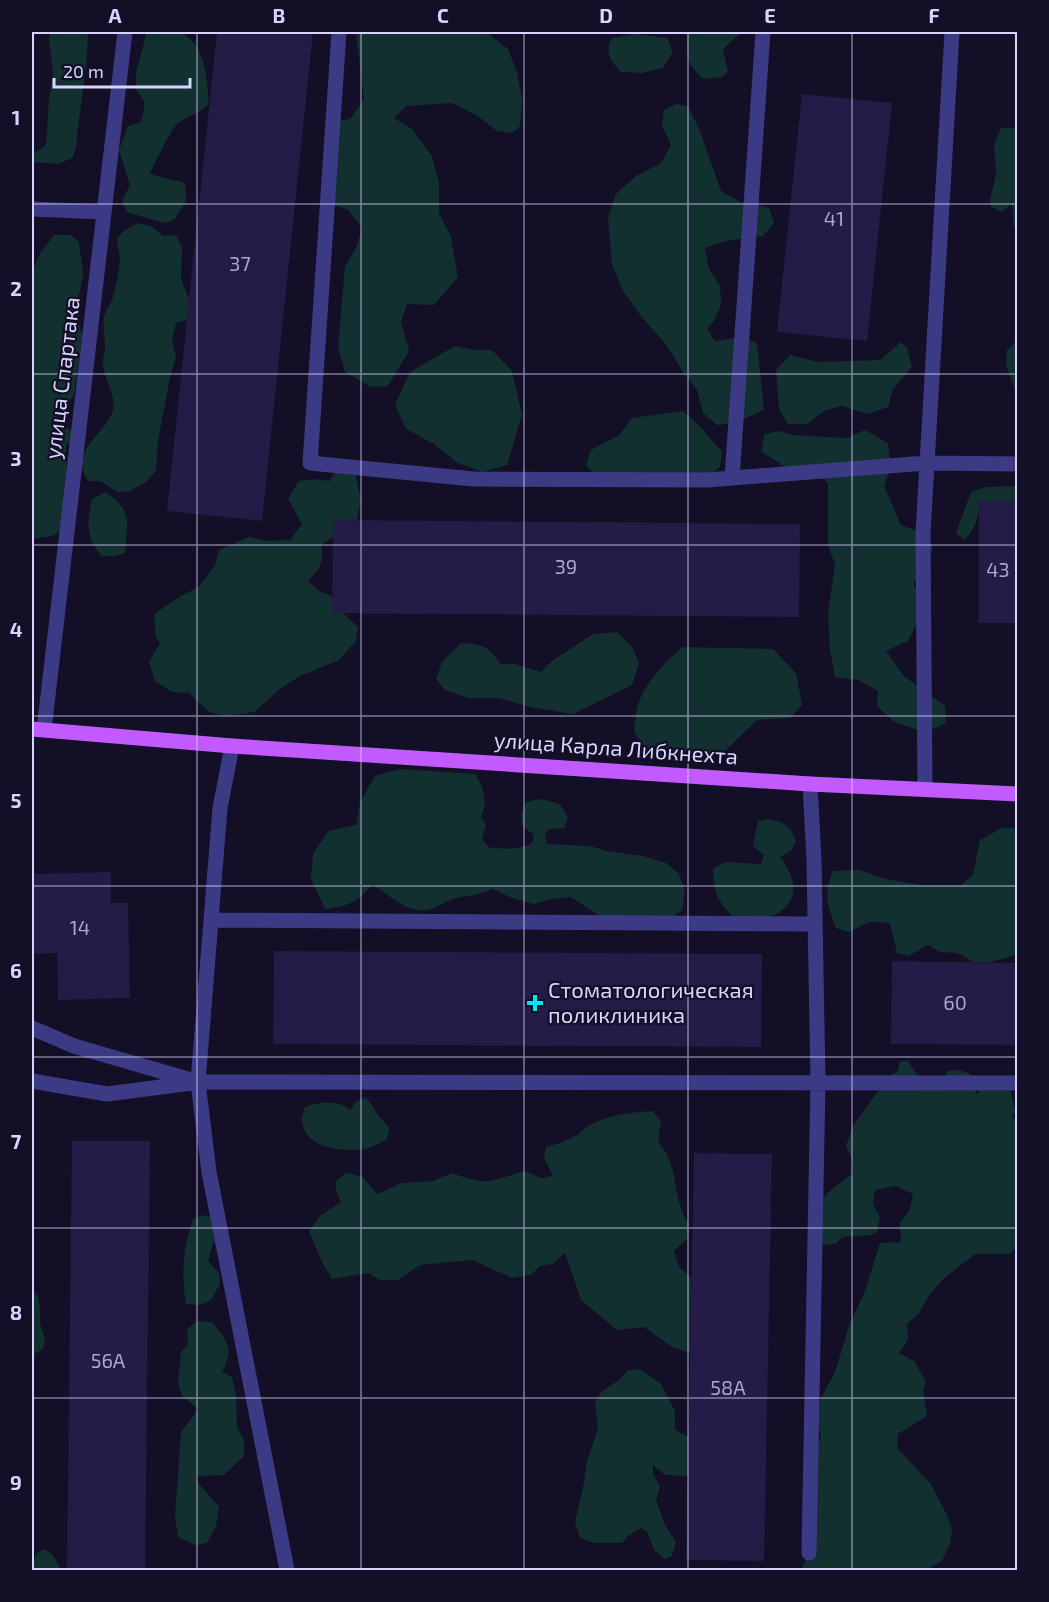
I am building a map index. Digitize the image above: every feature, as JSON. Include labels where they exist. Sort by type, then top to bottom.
[{"type":"main road","name":"улица Карла Либкнехта","points":[[38,730],[232,746],[810,784],[1017,795]]},
{"type":"street","name":"улица Спартака","points":[[38,730],[125,32]]},
{"type":"street","points":[[339,32],[310,463],[473,479],[707,480],[927,463],[1017,464]]},
{"type":"street","points":[[732,478],[763,32]]},
{"type":"street","points":[[925,789],[923,533],[952,32]]},
{"type":"street","points":[[32,209],[104,213]]},
{"type":"street","points":[[232,746],[220,808],[198,1082],[209,1172],[287,1570]]},
{"type":"street","points":[[809,1553],[818,1082],[810,784]]},
{"type":"street","points":[[211,920],[815,924]]},
{"type":"street","points":[[32,1028],[74,1046],[198,1082]]},
{"type":"street","points":[[32,1081],[106,1094],[198,1082],[1017,1083]]},
{"type":"green space","points":[[51,32],[87,32],[88,34],[76,146],[73,157],[59,164],[34,162],[32,155],[46,145],[53,75],[49,38]]},
{"type":"green space","points":[[147,32],[180,33],[195,44],[204,63],[209,103],[197,113],[178,123],[150,173],[185,183],[186,202],[174,220],[164,223],[127,212],[122,201],[130,185],[119,150],[128,126],[141,122],[145,103],[136,89],[136,72]]},
{"type":"green space","points":[[356,32],[486,32],[508,49],[517,72],[522,99],[520,126],[512,133],[497,131],[476,115],[452,103],[406,106],[394,118],[412,129],[432,156],[439,183],[439,213],[451,237],[458,277],[434,305],[407,304],[401,322],[409,351],[388,386],[371,387],[345,372],[338,347],[345,266],[356,248],[362,228],[348,210],[333,205],[333,122],[350,119],[364,99]]},
{"type":"green space","points":[[688,32],[742,32],[723,49],[728,72],[722,77],[704,79],[693,69],[688,58]]},
{"type":"green space","points":[[635,34],[667,38],[673,52],[663,68],[642,73],[621,72],[614,64],[609,52],[611,38]]},
{"type":"green space","points":[[676,104],[688,106],[700,131],[721,191],[740,202],[769,208],[774,223],[763,236],[725,241],[705,248],[709,269],[720,286],[721,305],[714,321],[707,329],[715,341],[741,337],[757,343],[764,410],[735,423],[717,425],[703,413],[697,390],[682,371],[668,347],[623,291],[612,264],[608,217],[616,194],[636,176],[661,163],[671,145],[662,125],[664,110]]},
{"type":"green space","points":[[1001,128],[1017,128],[1017,231],[1014,227],[1012,204],[1002,212],[991,207],[990,200],[996,174],[994,145]]},
{"type":"green space","points":[[138,223],[151,226],[163,236],[176,235],[182,247],[181,279],[189,299],[187,320],[176,323],[172,339],[176,358],[170,377],[158,441],[156,471],[146,482],[130,491],[117,492],[101,481],[88,481],[82,461],[84,453],[107,422],[114,406],[103,366],[104,319],[118,274],[120,261],[117,238],[125,230]]},
{"type":"green space","points":[[54,235],[71,235],[79,242],[83,273],[75,305],[82,336],[74,396],[60,410],[64,425],[78,437],[66,445],[68,527],[52,536],[32,539],[32,273],[40,253]]},
{"type":"green space","points":[[1017,341],[1017,389],[1014,388],[1006,365],[1007,350]]},
{"type":"green space","points":[[901,342],[907,348],[912,367],[893,389],[888,407],[868,414],[842,406],[826,410],[807,424],[788,424],[779,409],[776,370],[790,355],[817,362],[880,360]]},
{"type":"green space","points":[[455,346],[474,350],[492,350],[512,371],[522,415],[507,465],[482,472],[458,463],[434,444],[406,429],[395,405],[410,372]]},
{"type":"green space","points":[[682,411],[698,424],[722,452],[720,466],[707,480],[599,480],[586,465],[591,450],[619,435],[632,418]]},
{"type":"green space","points":[[865,430],[888,443],[891,466],[884,486],[901,525],[923,533],[933,547],[924,573],[913,583],[924,609],[908,641],[886,651],[904,676],[945,706],[946,723],[925,733],[893,721],[877,706],[878,691],[858,680],[835,677],[830,650],[828,615],[835,564],[828,546],[828,483],[815,472],[784,466],[762,452],[764,434],[780,431],[792,435],[846,438]]},
{"type":"green space","points":[[338,465],[354,467],[361,500],[357,520],[333,520],[333,537],[321,545],[320,564],[316,573],[308,581],[319,591],[332,596],[332,613],[343,613],[358,627],[356,641],[339,660],[300,676],[280,689],[254,712],[228,716],[209,712],[189,693],[172,692],[155,681],[149,662],[160,643],[156,637],[154,614],[199,587],[215,565],[219,550],[249,537],[267,541],[290,540],[302,524],[288,499],[299,481],[313,479],[330,481]]},
{"type":"green space","points":[[1014,486],[1017,488],[1017,501],[979,501],[977,518],[969,535],[965,540],[956,533],[971,492],[986,487]]},
{"type":"green space","points":[[105,492],[121,505],[127,518],[125,553],[115,556],[102,556],[93,543],[89,530],[92,499]]},
{"type":"green space","points":[[617,632],[632,647],[639,663],[632,685],[573,714],[530,707],[499,698],[468,698],[445,690],[436,679],[442,662],[461,643],[484,647],[500,664],[515,664],[541,672],[552,661],[593,634]]},
{"type":"green space","points":[[683,647],[773,649],[796,673],[802,705],[790,718],[757,720],[723,753],[704,761],[677,762],[648,751],[634,732],[640,699],[656,674]]},
{"type":"green space","points":[[400,769],[475,774],[484,795],[481,817],[486,824],[482,839],[488,847],[517,848],[533,842],[533,834],[523,827],[521,815],[526,802],[541,799],[560,804],[568,817],[564,828],[549,829],[545,834],[547,844],[590,846],[643,856],[666,863],[679,874],[685,892],[682,911],[671,917],[604,919],[571,897],[550,899],[534,904],[492,889],[456,898],[430,909],[418,910],[404,905],[372,884],[362,896],[352,903],[325,909],[311,879],[313,854],[328,831],[356,825],[360,802],[375,776]]},
{"type":"green space","points":[[768,819],[786,825],[796,841],[791,851],[780,857],[790,873],[792,897],[782,911],[772,916],[734,918],[718,896],[714,885],[713,869],[725,862],[761,864],[764,855],[753,846],[758,821]]},
{"type":"green space","points":[[1002,828],[1017,828],[1017,955],[990,962],[974,962],[957,953],[940,952],[928,945],[908,956],[897,953],[890,923],[870,922],[848,932],[836,928],[827,900],[833,871],[860,870],[885,879],[922,885],[961,885],[973,875],[980,840]]},
{"type":"green space","points":[[900,1061],[908,1061],[922,1083],[943,1082],[947,1071],[960,1070],[970,1074],[977,1094],[985,1083],[1000,1083],[1011,1092],[1015,1112],[1012,1118],[1017,1121],[1017,1246],[1010,1254],[975,1254],[942,1280],[928,1297],[920,1312],[907,1324],[908,1340],[899,1353],[914,1361],[926,1382],[923,1391],[927,1416],[898,1434],[897,1448],[931,1484],[948,1517],[952,1530],[950,1544],[942,1561],[925,1570],[801,1570],[809,1553],[809,1520],[802,1500],[805,1475],[821,1438],[816,1415],[821,1398],[835,1372],[849,1326],[865,1291],[880,1243],[901,1242],[900,1223],[910,1209],[913,1194],[896,1186],[875,1190],[873,1204],[880,1217],[877,1232],[871,1235],[843,1237],[835,1244],[822,1245],[815,1239],[817,1215],[819,1206],[827,1194],[853,1174],[852,1159],[846,1146],[853,1126],[878,1091],[881,1082],[898,1071]]},
{"type":"green space","points":[[366,1098],[389,1127],[386,1140],[364,1149],[336,1149],[317,1143],[305,1130],[302,1116],[305,1107],[328,1102],[340,1104],[350,1110],[356,1101]]},
{"type":"green space","points":[[653,1111],[661,1121],[658,1141],[671,1166],[681,1206],[689,1224],[687,1239],[674,1251],[679,1267],[691,1278],[690,1353],[672,1347],[644,1327],[617,1330],[581,1300],[565,1253],[553,1264],[540,1266],[532,1274],[512,1278],[472,1260],[420,1265],[398,1280],[380,1280],[368,1273],[332,1279],[309,1232],[320,1216],[341,1202],[336,1191],[336,1181],[346,1173],[363,1177],[377,1194],[402,1183],[433,1181],[452,1173],[482,1181],[496,1180],[525,1171],[541,1178],[553,1176],[544,1158],[546,1147],[569,1139],[603,1119],[628,1113]]},
{"type":"green space","points":[[205,1215],[218,1219],[221,1235],[213,1243],[208,1261],[219,1273],[220,1284],[211,1300],[201,1305],[186,1304],[183,1271],[187,1241],[193,1219]]},
{"type":"green space","points":[[32,1289],[38,1296],[40,1324],[45,1339],[43,1349],[32,1355]]},
{"type":"green space","points":[[198,1321],[212,1322],[228,1346],[228,1357],[222,1372],[232,1377],[236,1396],[237,1427],[244,1440],[244,1456],[224,1475],[196,1476],[199,1484],[219,1507],[216,1526],[207,1543],[195,1545],[178,1537],[175,1516],[181,1432],[198,1409],[182,1396],[178,1383],[181,1352],[188,1344],[187,1329]]},
{"type":"green space","points":[[640,1369],[661,1384],[675,1411],[675,1430],[689,1437],[688,1476],[665,1475],[653,1465],[653,1474],[660,1487],[656,1500],[665,1525],[676,1542],[672,1556],[665,1559],[654,1550],[648,1533],[641,1528],[622,1543],[594,1543],[580,1538],[575,1522],[587,1461],[598,1429],[595,1403],[602,1391],[619,1380],[628,1370]]},
{"type":"green space","points":[[45,1549],[53,1555],[61,1570],[32,1570],[36,1554]]},
{"type":"building","points":[[217,32],[313,32],[262,521],[167,511]]},
{"type":"building","points":[[802,94],[892,103],[867,341],[777,332]]},
{"type":"building","points":[[979,501],[1017,501],[1017,623],[979,623]]},
{"type":"building","points":[[333,520],[800,524],[799,617],[332,613]]},
{"type":"building","points":[[111,872],[111,903],[128,903],[130,998],[58,1000],[57,953],[32,954],[32,874]]},
{"type":"building","points":[[274,951],[762,954],[761,1047],[273,1044]]},
{"type":"building","points":[[892,961],[1017,963],[1017,1045],[891,1044]]},
{"type":"building","points":[[72,1141],[150,1141],[145,1570],[67,1570]]},
{"type":"building","points":[[694,1153],[772,1154],[764,1561],[686,1560]]},
{"type":"place","name":"Стоматологическая поликлиника","points":[[535,1003]]}]
